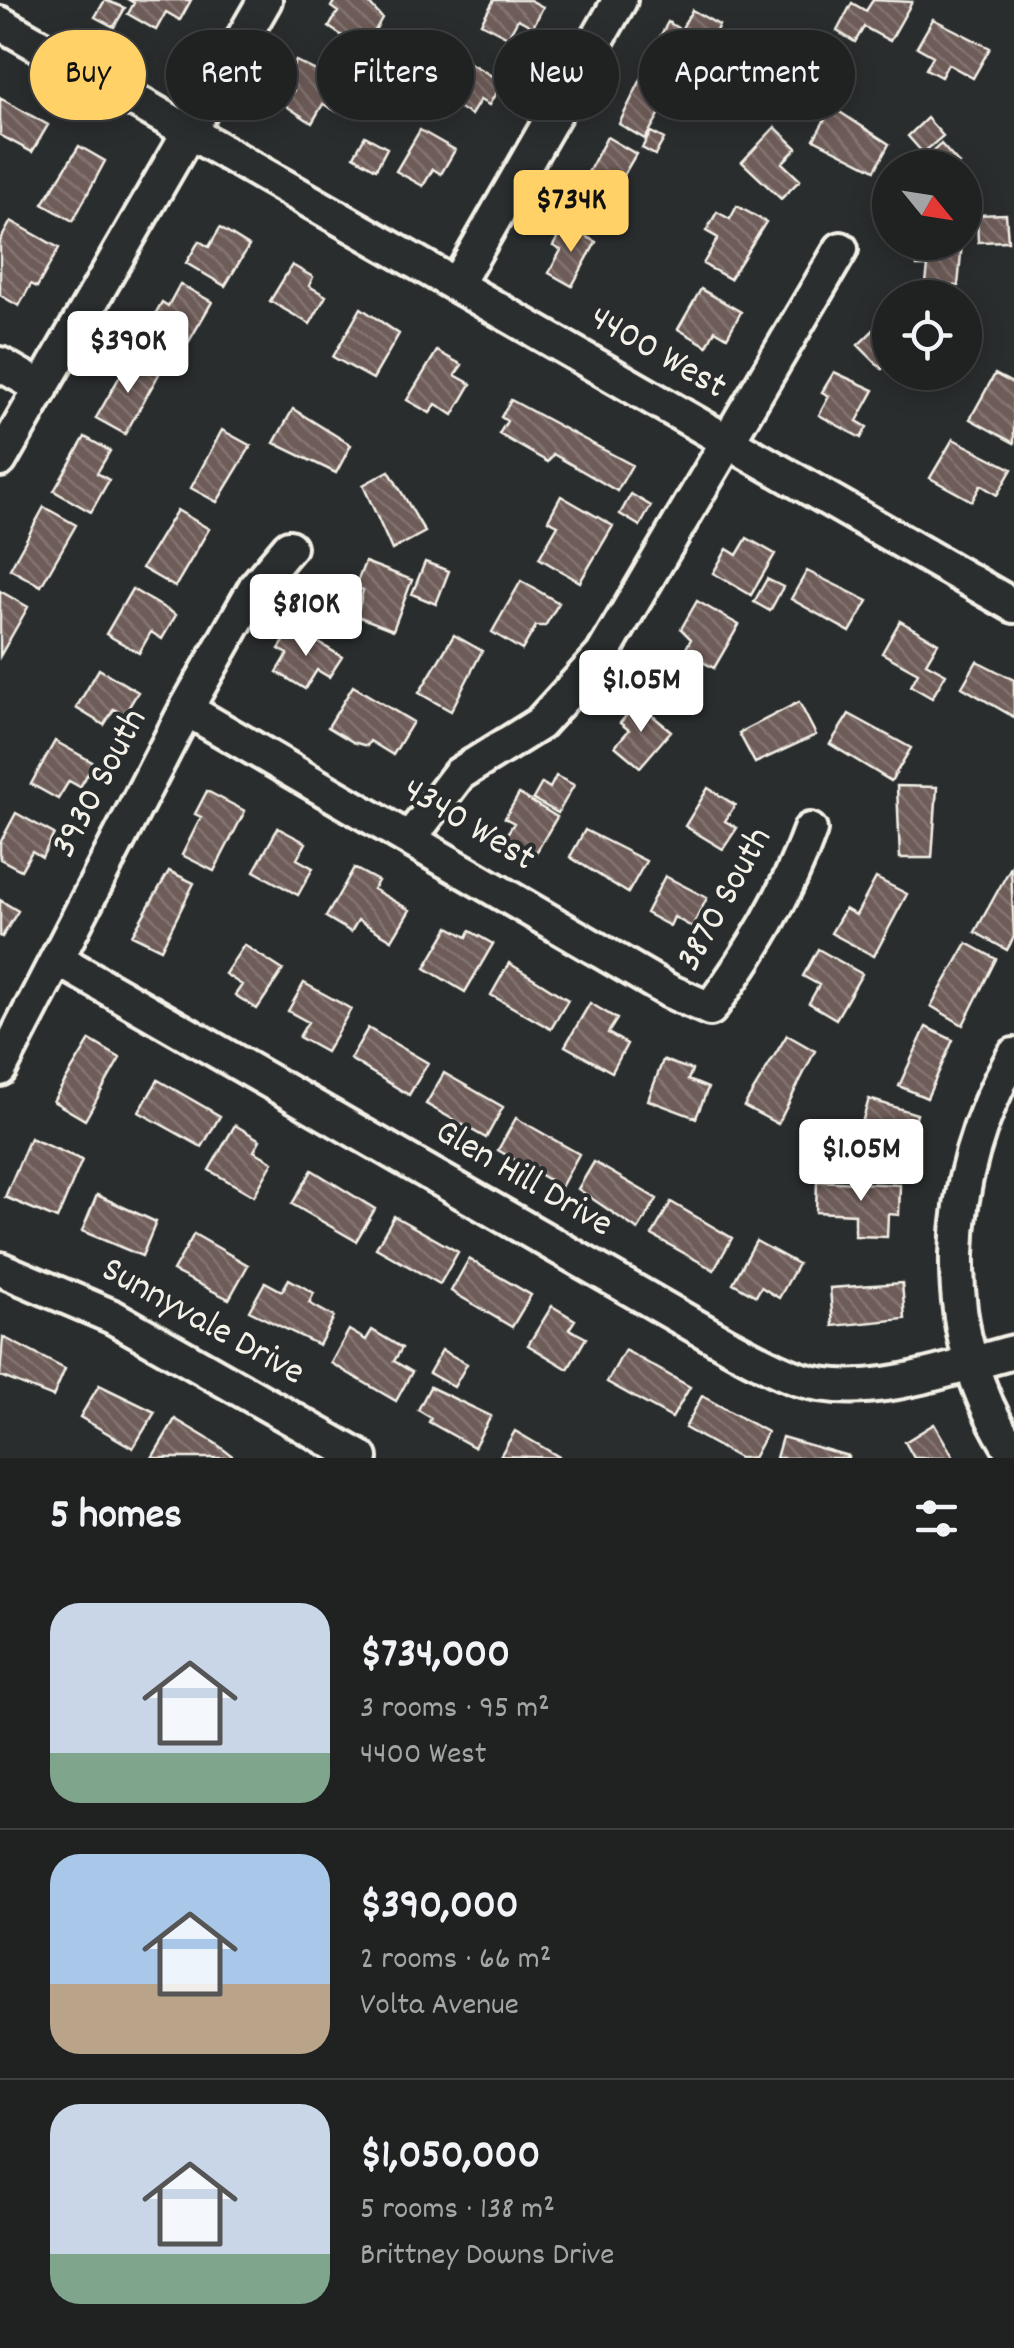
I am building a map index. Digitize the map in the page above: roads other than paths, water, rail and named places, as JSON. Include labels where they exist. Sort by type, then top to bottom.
[{"type":"street","points":[[0,460],[265,0]]},
{"type":"street","points":[[456,285],[620,0]]},
{"type":"street","name":"4400 West","points":[[0,23],[728,441],[1010,593]]},
{"type":"street","points":[[410,838],[459,774],[539,724],[602,656],[841,249]]},
{"type":"street","points":[[0,364],[42,388]]},
{"type":"street","name":"3930 South","points":[[0,1069],[186,709],[256,586],[289,546]]},
{"type":"street","name":"4340 West","points":[[186,709],[669,991],[710,1009]]},
{"type":"street","name":"3870 South","points":[[710,1009],[742,965],[794,877],[810,830]]},
{"type":"street","name":"Glen Hill Drive","points":[[57,959],[769,1366],[802,1380],[836,1385],[900,1381],[1014,1352]]},
{"type":"street","points":[[1014,1055],[971,1148],[960,1200],[956,1282],[959,1316],[972,1363],[988,1408],[1014,1454]]},
{"type":"street","name":"Sunnyvale Drive","points":[[0,1268],[127,1324],[362,1458]]}]
